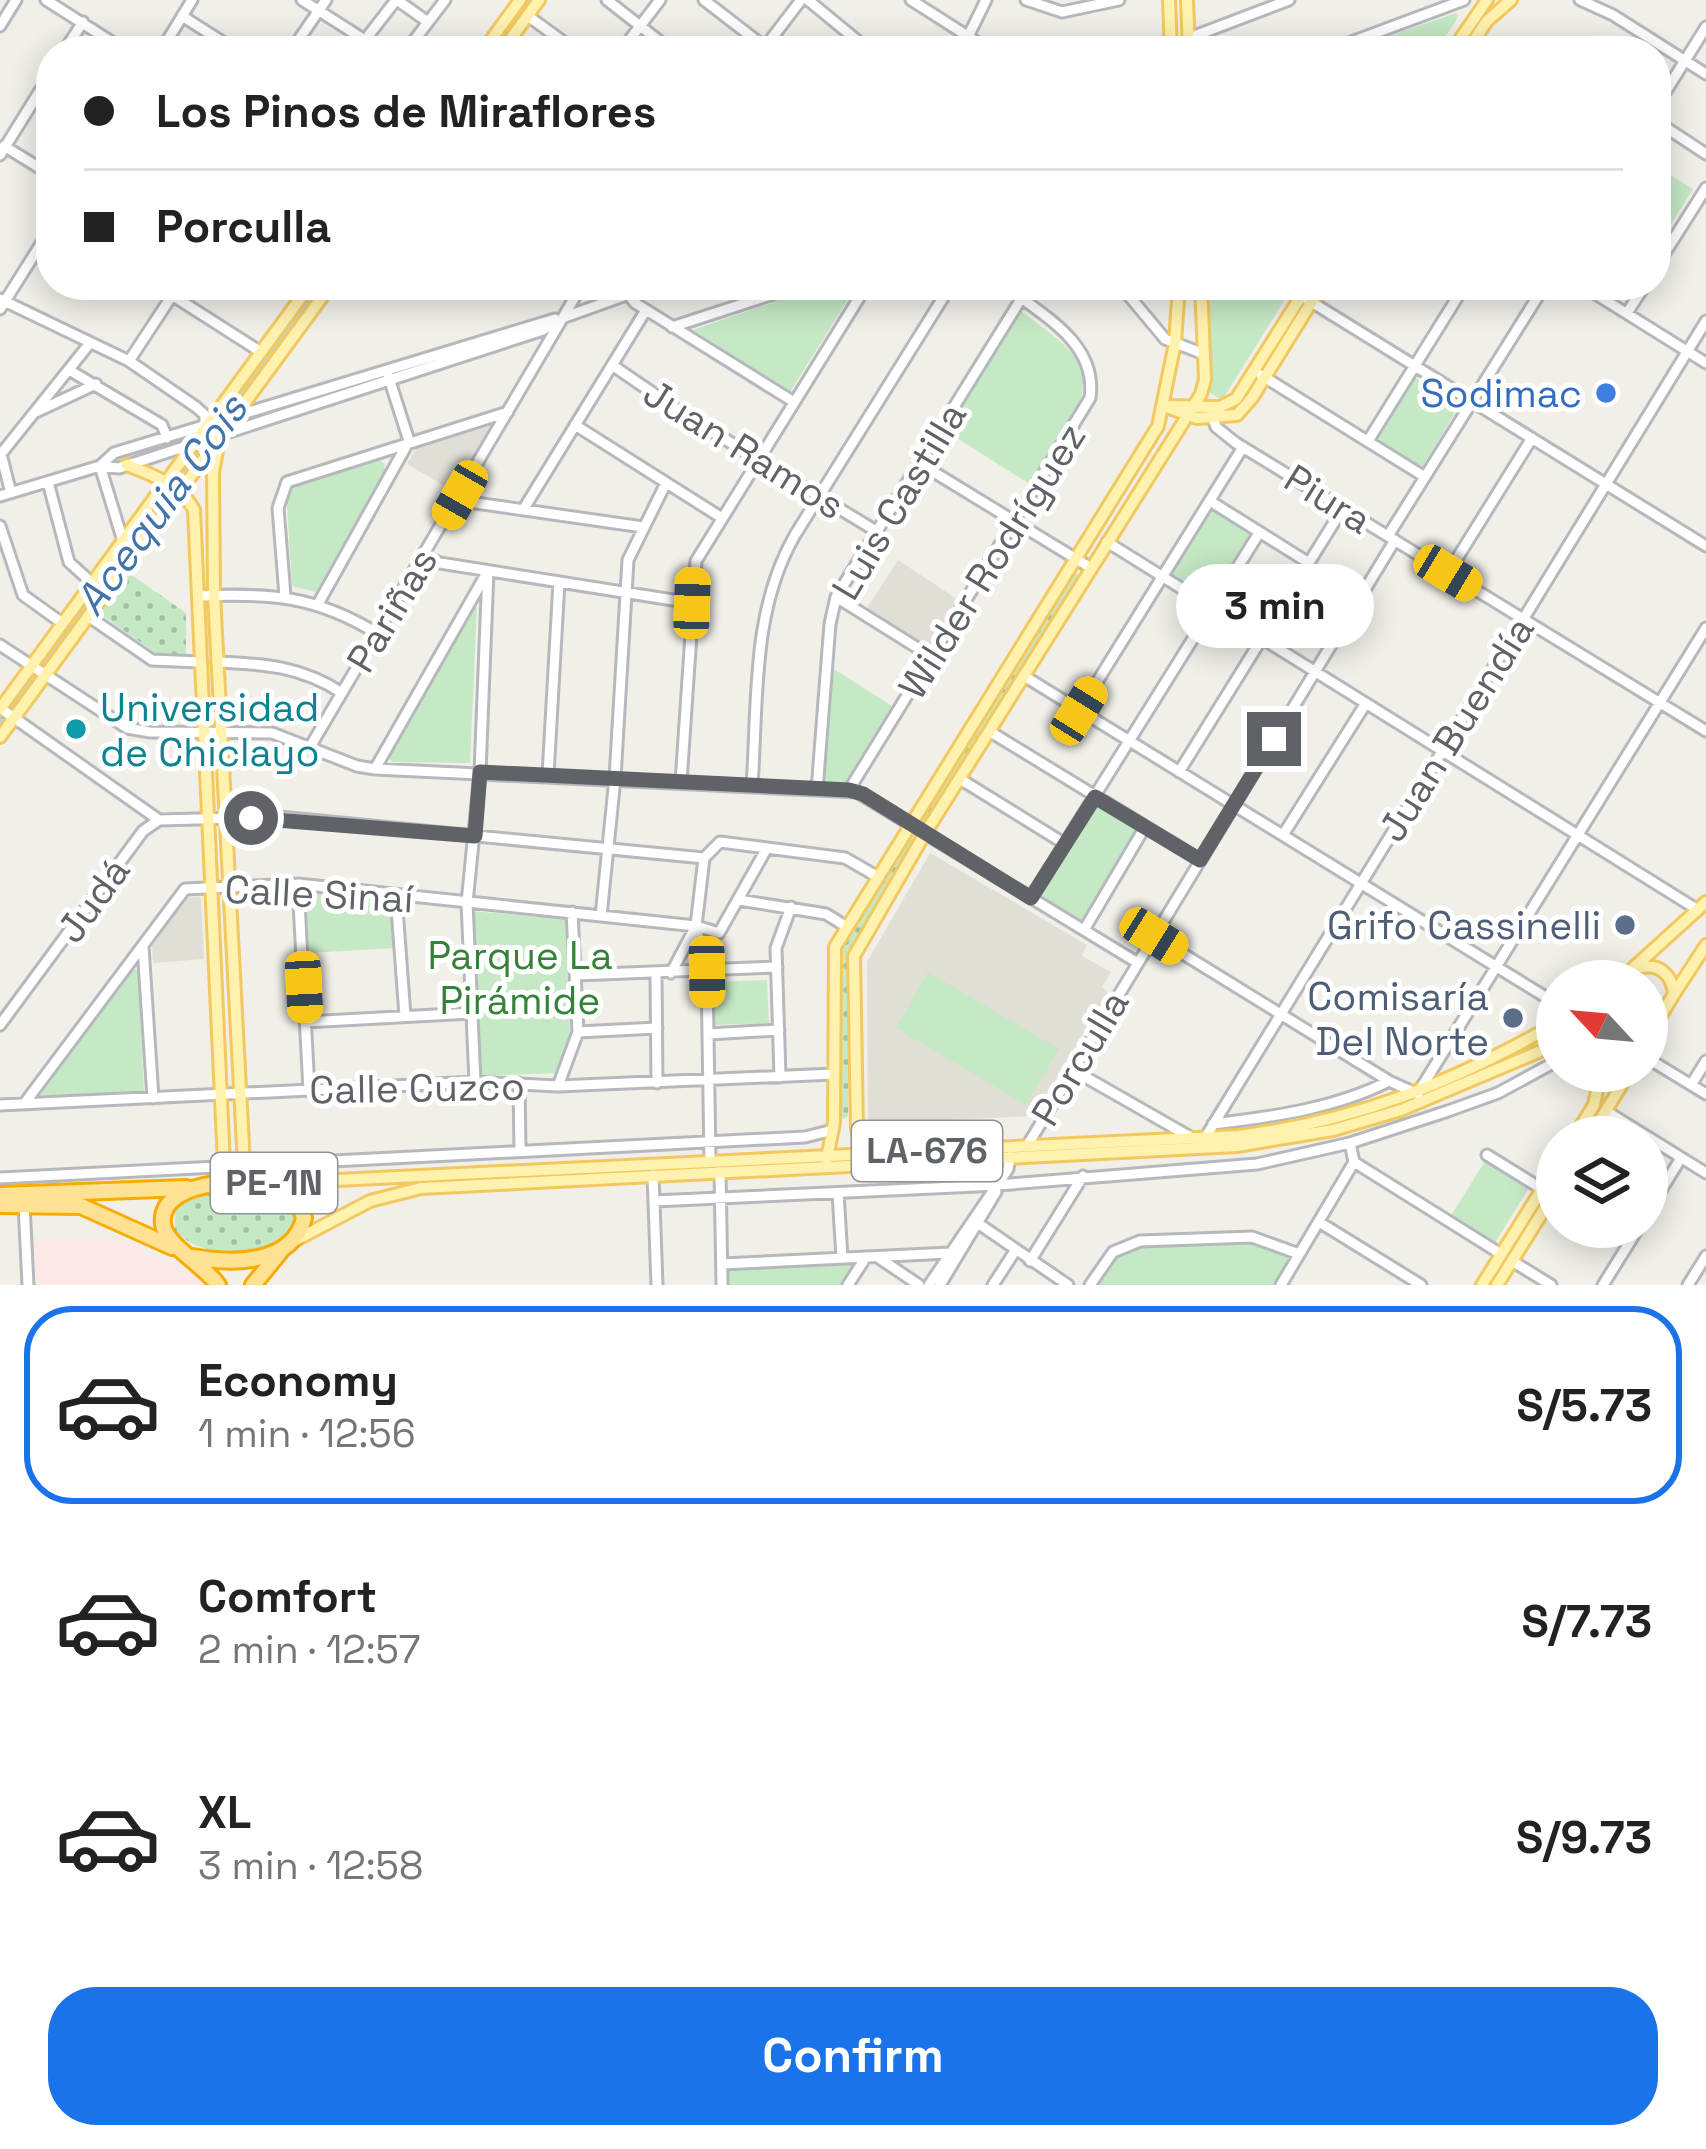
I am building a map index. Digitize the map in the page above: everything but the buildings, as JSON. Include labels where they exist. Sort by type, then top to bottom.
[{"type":"highway","name":"PE-1N","points":[[0,1195],[274,1183],[286,1187],[302,1206],[301,1231],[253,1285]]},
{"type":"highway","name":"PE-1N","points":[[191,1187],[170,1199],[162,1220],[171,1242],[218,1285]]},
{"type":"highway","name":"PE-1N","points":[[0,1205],[81,1206],[188,1255],[234,1262],[289,1245]]},
{"type":"main road","points":[[494,36],[520,0]]},
{"type":"main road","points":[[513,36],[539,0]]},
{"type":"main road","points":[[1169,0],[1170,36]]},
{"type":"main road","points":[[1187,0],[1189,36]]},
{"type":"main road","points":[[1462,36],[1487,0]]},
{"type":"main road","points":[[1477,36],[1510,0]]},
{"type":"main road","points":[[1,709],[299,300]]},
{"type":"main road","points":[[0,737],[320,300]]},
{"type":"main road","points":[[828,1162],[833,1132],[833,955],[1158,425],[1175,343],[1178,300]]},
{"type":"main road","points":[[865,1160],[858,1134],[854,956],[959,779],[1191,411],[1205,379],[1202,300]]},
{"type":"main road","points":[[1164,406],[1212,413],[1235,399],[1260,374],[1303,300]]},
{"type":"main road","points":[[220,435],[213,472],[219,733],[212,887],[225,1186]]},
{"type":"main road","points":[[128,465],[166,483],[194,510],[204,733],[228,885],[245,1184]]},
{"type":"main road","points":[[1646,960],[1702,906]]},
{"type":"main road","points":[[1668,1004],[1706,945]]},
{"type":"main road","points":[[1668,974],[1674,994]]},
{"type":"main road","name":"LA-676","points":[[865,1160],[1027,1145],[1269,1132],[1419,1098],[1536,1034]]},
{"type":"main road","name":"LA-676","points":[[289,1245],[403,1190],[828,1162],[1289,1140],[1345,1127],[1536,1051]]},
{"type":"main road","points":[[1603,1116],[1617,1092]]},
{"type":"main road","points":[[1268,1118],[1269,1132]]},
{"type":"main road","points":[[833,1132],[847,1138],[858,1134]]},
{"type":"main road","name":"LA-676","points":[[274,1183],[710,1161],[828,1162]]},
{"type":"main road","points":[[1497,1285],[1536,1200]]},
{"type":"main road","points":[[1482,1285],[1536,1217]]},
{"type":"street","points":[[0,26],[16,0]]},
{"type":"street","points":[[169,36],[192,0]]},
{"type":"street","points":[[302,0],[359,36]]},
{"type":"street","points":[[301,36],[326,0]]},
{"type":"street","points":[[368,36],[396,0],[428,22]]},
{"type":"street","points":[[417,36],[445,0]]},
{"type":"street","points":[[607,0],[653,36]]},
{"type":"street","points":[[632,36],[660,0]]},
{"type":"street","points":[[704,0],[749,36]]},
{"type":"street","points":[[777,36],[804,0],[851,36]]},
{"type":"street","points":[[911,0],[965,36]]},
{"type":"street","points":[[969,36],[986,0]]},
{"type":"street","points":[[1026,0],[1062,12],[1119,0]]},
{"type":"street","points":[[1209,36],[1289,0]]},
{"type":"street","points":[[1427,0],[1432,14]]},
{"type":"street","points":[[1370,36],[1464,0]]},
{"type":"street","points":[[1580,0],[1647,36]]},
{"type":"street","points":[[1602,0],[1613,15]]},
{"type":"street","points":[[49,1],[104,36]]},
{"type":"street","points":[[182,16],[213,36]]},
{"type":"street","points":[[528,16],[555,36]]},
{"type":"street","points":[[74,36],[83,22]]},
{"type":"street","points":[[1671,83],[1706,27]]},
{"type":"street","points":[[1671,51],[1706,74]]},
{"type":"street","points":[[36,96],[2,148],[36,167]]},
{"type":"street","points":[[1671,131],[1706,154]]},
{"type":"street","points":[[1671,243],[1706,188]]},
{"type":"street","points":[[36,251],[2,303],[129,361],[196,407],[205,416],[206,427]]},
{"type":"street","points":[[129,361],[169,300]]},
{"type":"street","points":[[190,300],[261,352]]},
{"type":"street","name":"Pariñas","points":[[310,747],[575,300]]},
{"type":"street","points":[[100,466],[114,453],[543,330],[608,300]]},
{"type":"street","points":[[635,300],[794,402]]},
{"type":"street","points":[[672,327],[755,300]]},
{"type":"street","points":[[682,782],[696,561],[858,300]]},
{"type":"street","points":[[752,786],[767,598],[783,557],[942,300]]},
{"type":"street","name":"Luis Castilla","points":[[818,790],[836,597],[1020,300]]},
{"type":"street","name":"Wilder Rodríguez","points":[[849,790],[1087,407],[1092,386],[1082,350],[1022,300]]},
{"type":"street","points":[[1132,300],[1159,332],[1204,354]]},
{"type":"street","points":[[1316,300],[1706,546]]},
{"type":"street","points":[[1367,441],[1451,300]]},
{"type":"street","name":"Porculla","points":[[1027,1145],[1535,300]]},
{"type":"street","points":[[1605,300],[1706,363]]},
{"type":"street","points":[[1627,314],[1636,300]]},
{"type":"street","points":[[524,510],[646,310]]},
{"type":"street","name":"Juan Buendía","points":[[1198,1138],[1214,1124],[1706,321]]},
{"type":"street","points":[[90,343],[1,454],[6,495],[100,466],[128,465],[193,445],[388,374]]},
{"type":"street","name":"Juan Ramos","points":[[612,365],[876,531]]},
{"type":"street","points":[[69,370],[162,425],[167,438]]},
{"type":"street","points":[[318,604],[409,441],[388,374]]},
{"type":"street","points":[[1260,374],[1425,477]]},
{"type":"street","points":[[32,414],[96,384]]},
{"type":"street","points":[[285,596],[278,508],[283,487],[295,477],[508,412]]},
{"type":"street","name":"Piura","points":[[1212,413],[1216,428],[1243,447],[1706,730]]},
{"type":"street","points":[[575,425],[722,518]]},
{"type":"street","points":[[1448,573],[1532,438]]},
{"type":"street","points":[[1079,711],[1243,447]]},
{"type":"street","points":[[920,463],[1091,568]]},
{"type":"street","points":[[100,466],[123,541]]},
{"type":"street","points":[[48,482],[69,562],[92,583]]},
{"type":"street","points":[[601,916],[628,560],[666,483]]},
{"type":"street","points":[[460,495],[476,503],[643,527]]},
{"type":"street","points":[[1210,501],[1309,563]]},
{"type":"street","points":[[1179,772],[1343,508]]},
{"type":"street","points":[[0,526],[20,590],[62,623]]},
{"type":"street","points":[[1031,898],[1259,533]]},
{"type":"street","points":[[1107,542],[1578,836],[1702,906]]},
{"type":"street","points":[[425,556],[440,563],[692,603]]},
{"type":"street","points":[[375,769],[488,571]]},
{"type":"street","points":[[475,1082],[467,903],[480,772],[488,571]]},
{"type":"street","points":[[1231,578],[1281,609]]},
{"type":"street","points":[[548,775],[559,583]]},
{"type":"street","points":[[198,596],[285,596],[318,604],[378,634]]},
{"type":"street","points":[[836,597],[932,657]]},
{"type":"street","points":[[88,616],[152,661],[200,662]]},
{"type":"street","points":[[1154,936],[1419,1098],[1706,628]]},
{"type":"street","points":[[0,646],[46,672],[119,725],[137,731],[272,733],[375,769],[849,790],[863,794],[1138,963]]},
{"type":"street","points":[[217,662],[280,665],[321,679],[342,693]]},
{"type":"street","points":[[1024,676],[1536,991]]},
{"type":"street","points":[[1283,836],[1366,704]]},
{"type":"street","points":[[1,709],[159,820]]},
{"type":"street","points":[[989,731],[1200,860]]},
{"type":"street","points":[[959,779],[1065,844]]},
{"type":"street","name":"Judá","points":[[0,1025],[135,842],[159,820],[279,817],[704,858],[720,842],[767,848]]},
{"type":"street","points":[[1084,930],[1144,827]]},
{"type":"street","points":[[847,927],[826,914],[739,900],[767,848],[845,858],[878,877]]},
{"type":"street","points":[[704,858],[696,926],[707,972],[710,1161]]},
{"type":"street","points":[[298,884],[309,1090]]},
{"type":"street","name":"Calle Sinaí","points":[[24,1104],[185,890],[298,884],[696,926],[719,933],[739,900]]},
{"type":"street","points":[[396,896],[405,1016]]},
{"type":"street","points":[[780,1076],[777,940],[791,908]]},
{"type":"street","points":[[558,1086],[578,1032],[572,912]]},
{"type":"street","points":[[671,974],[696,926]]},
{"type":"street","points":[[143,945],[153,1098]]},
{"type":"street","points":[[576,975],[777,967]]},
{"type":"street","points":[[656,974],[657,1083]]},
{"type":"street","points":[[305,1022],[472,1013]]},
{"type":"street","points":[[578,1032],[656,1028]]},
{"type":"street","points":[[709,1034],[779,1030]]},
{"type":"street","points":[[1691,1085],[1706,1061]]},
{"type":"street","points":[[1073,1070],[1198,1138]]},
{"type":"street","points":[[1668,1071],[1706,1094]]},
{"type":"street","points":[[654,1201],[998,1186],[1257,1164],[1350,1143],[1498,1093],[1536,1072]]},
{"type":"street","name":"Calle Cuzco","points":[[0,1105],[475,1082],[558,1086],[834,1074]]},
{"type":"street","points":[[1214,1124],[1268,1118],[1366,1093],[1389,1081]]},
{"type":"street","points":[[519,1083],[520,1151]]},
{"type":"street","points":[[1606,1111],[1706,1173]]},
{"type":"street","points":[[0,1178],[833,1132]]},
{"type":"street","points":[[1281,1285],[1354,1162],[1350,1143]]},
{"type":"street","points":[[538,1150],[539,1170]]},
{"type":"street","points":[[1487,1155],[1536,1185]]},
{"type":"street","points":[[940,1285],[979,1224],[1010,1156]]},
{"type":"street","points":[[1668,1179],[1681,1158]]},
{"type":"street","points":[[1354,1162],[1551,1285]]},
{"type":"street","points":[[720,1172],[722,1285]]},
{"type":"street","points":[[652,1175],[657,1285]]},
{"type":"street","points":[[1030,1261],[1083,1176]]},
{"type":"street","points":[[929,1285],[998,1186]]},
{"type":"street","points":[[838,1193],[842,1258]]},
{"type":"street","points":[[24,1204],[28,1285]]},
{"type":"street","points":[[1319,1222],[1421,1285]]},
{"type":"street","points":[[979,1224],[1069,1285]]},
{"type":"street","points":[[1090,1285],[1113,1252],[1140,1241],[1252,1237],[1299,1254]]},
{"type":"street","points":[[1603,1285],[1626,1248]]},
{"type":"street","points":[[993,1285],[1015,1252]]},
{"type":"street","points":[[722,1264],[950,1253]]},
{"type":"street","points":[[848,1285],[871,1256]]},
{"type":"street","points":[[871,1256],[919,1285]]},
{"type":"street","points":[[1688,1285],[1701,1275],[1706,1256]]},
{"type":"shaded area","points":[[491,426],[452,490],[407,464],[418,446]]},
{"type":"shaded area","points":[[898,560],[960,601],[931,648],[924,649],[865,611]]},
{"type":"shaded area","points":[[930,853],[1087,945],[1082,956],[1111,972],[1102,987],[1108,992],[1034,1116],[868,1124],[867,962]]},
{"type":"shaded area","points":[[201,897],[204,959],[153,963],[152,946],[186,898]]},
{"type":"shaded area","points":[[117,1238],[204,1285],[31,1285],[29,1241]]},
{"type":"green space","points":[[1456,13],[1458,17],[1446,36],[1389,36]]},
{"type":"green space","points":[[1671,175],[1693,189],[1671,224]]},
{"type":"green space","points":[[780,300],[848,300],[790,392],[693,330]]},
{"type":"green space","points":[[1207,300],[1284,301],[1222,400],[1210,393]]},
{"type":"green space","points":[[1021,311],[1073,355],[1083,387],[1072,422],[1031,485],[946,431]]},
{"type":"green space","points":[[1414,377],[1460,405],[1422,467],[1376,439]]},
{"type":"green space","points":[[378,459],[385,464],[384,471],[316,592],[292,586],[286,489]]},
{"type":"green space","points":[[1213,509],[1251,536],[1209,600],[1170,573]]},
{"type":"green space","points":[[1074,572],[1080,576],[923,822],[921,818]]},
{"type":"green space","points":[[130,574],[186,613],[186,655],[159,655],[100,614]]},
{"type":"green space","points":[[477,605],[470,763],[392,762],[389,757]]},
{"type":"green space","points":[[832,668],[892,706],[842,787],[823,784]]},
{"type":"green space","points":[[1095,804],[1137,829],[1084,923],[1039,896]]},
{"type":"green space","points":[[908,837],[915,841],[848,954],[848,1116],[844,1119],[840,1116],[840,951]]},
{"type":"green space","points":[[305,891],[392,901],[394,948],[309,953]]},
{"type":"green space","name":"Parque La Pirámide","points":[[470,911],[565,919],[570,1035],[556,1073],[478,1076]]},
{"type":"green space","points":[[132,968],[138,971],[144,1093],[40,1096]]},
{"type":"green space","points":[[928,972],[1059,1049],[1043,1076],[1028,1068],[1042,1078],[1026,1105],[896,1028]]},
{"type":"green space","points":[[767,980],[769,1023],[715,1025],[713,982]]},
{"type":"green space","points":[[1485,1161],[1529,1188],[1494,1244],[1451,1216]]},
{"type":"green space","points":[[276,1193],[296,1209],[292,1227],[266,1249],[226,1253],[206,1249],[175,1231],[175,1209],[194,1195]]},
{"type":"green space","points":[[1253,1241],[1285,1254],[1289,1261],[1274,1285],[1094,1285],[1117,1252],[1138,1246]]},
{"type":"green space","points":[[855,1266],[844,1285],[729,1285],[728,1268]]},
{"type":"waterway","name":"Acequia Cois","points":[[504,36],[530,0]]},
{"type":"waterway","name":"Acequia Cois","points":[[0,724],[311,300]]},
{"type":"place","name":"Sodimac","points":[[1606,393]]},
{"type":"place","name":"Universidad de Chiclayo","points":[[76,729]]},
{"type":"place","name":"Grifo Cassinelli","points":[[1625,925]]},
{"type":"place","name":"Comisaría Del Norte","points":[[1513,1018]]},
{"type":"route","points":[[251,818],[475,836],[480,772],[849,790],[863,794],[1031,898],[1095,797],[1200,860],[1274,739]]}]
